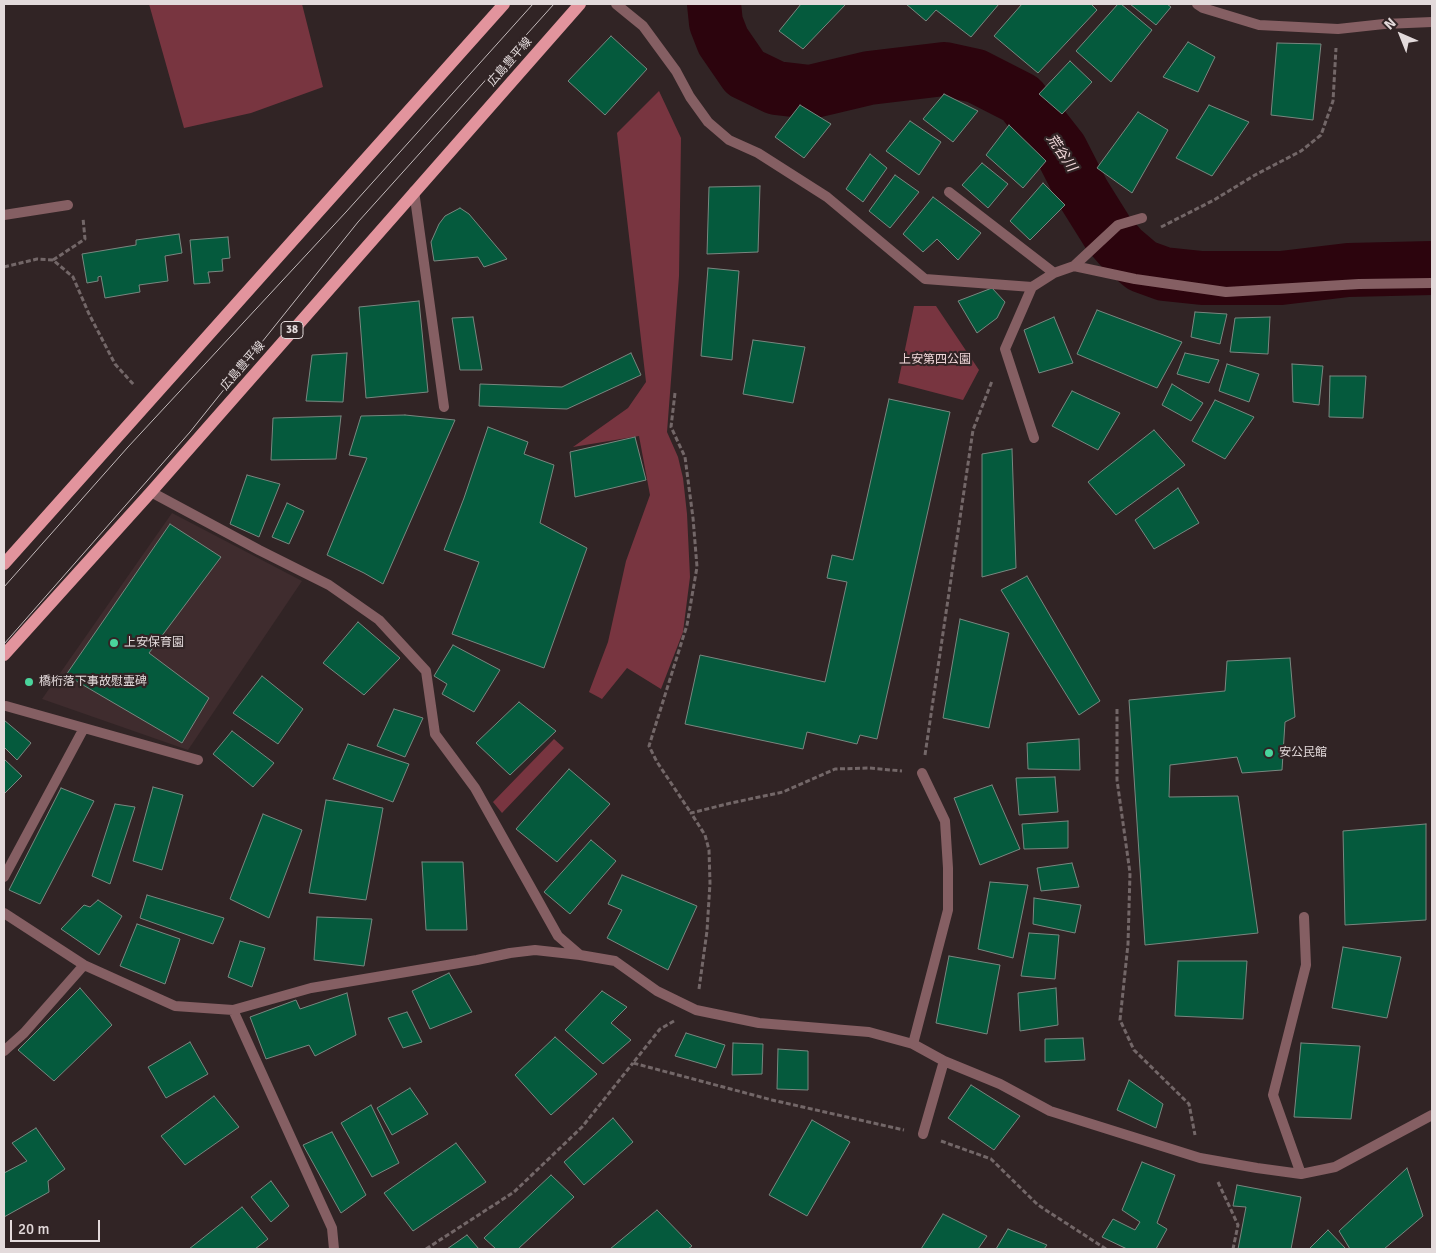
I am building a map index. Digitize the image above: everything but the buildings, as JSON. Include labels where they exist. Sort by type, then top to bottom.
[{"type":"main road","points":[[4,564],[504,4]]},
{"type":"main road","name":"広島豊平線","points":[[4,655],[151,492],[580,4]]},
{"type":"street","points":[[616,4],[642,26],[676,71],[690,97],[708,122],[729,140],[758,152],[827,196],[925,279],[1032,287]]},
{"type":"street","points":[[1197,4],[1203,8],[1260,25],[1338,29],[1384,24],[1432,22]]},
{"type":"street","points":[[414,191],[444,408]]},
{"type":"street","points":[[948,192],[1054,273]]},
{"type":"street","points":[[4,215],[68,205]]},
{"type":"street","points":[[1034,438],[1005,349],[1032,287],[1054,273],[1074,266],[1118,225],[1142,218]]},
{"type":"street","points":[[1074,266],[1135,278],[1226,292],[1359,284],[1432,283]]},
{"type":"street","points":[[151,492],[329,585],[379,620],[426,671],[435,734],[475,788],[558,936],[580,954]]},
{"type":"street","points":[[6,706],[198,760]]},
{"type":"street","points":[[4,877],[84,728]]},
{"type":"street","points":[[913,1044],[948,910],[945,821],[922,773]]},
{"type":"street","points":[[4,913],[84,965],[175,1006],[234,1010],[310,988],[535,950],[580,954],[615,961],[657,992],[696,1010],[759,1023],[869,1032],[913,1044],[944,1061],[1000,1084],[1050,1111],[1200,1158],[1257,1168],[1301,1174],[1335,1166],[1432,1115]]},
{"type":"street","points":[[1301,1174],[1273,1095],[1306,965],[1304,917]]},
{"type":"street","points":[[4,1051],[24,1033],[84,965]]},
{"type":"street","points":[[234,1010],[332,1228],[334,1249]]},
{"type":"street","points":[[923,1134],[944,1061]]},
{"type":"path","points":[[1142,218],[1160,227],[1214,200],[1255,175],[1295,155],[1321,135],[1333,101],[1338,29]]},
{"type":"path","points":[[53,260],[85,239],[83,217],[68,205]]},
{"type":"path","points":[[4,267],[37,259],[53,260],[73,277],[89,314],[115,364],[149,401]]},
{"type":"path","points":[[692,813],[784,792],[835,769],[869,768],[922,773],[973,430],[1005,349]]},
{"type":"path","points":[[426,1249],[514,1192],[582,1126],[660,1028],[696,1010],[707,931],[710,883],[709,850],[705,835],[657,762],[649,746],[687,625],[697,567],[685,457],[671,427],[675,393]]},
{"type":"path","points":[[1116,709],[1118,780],[1130,874],[1128,944],[1120,1020],[1134,1050],[1189,1104],[1200,1158],[1214,1174],[1238,1226],[1233,1249]]},
{"type":"path","points":[[633,1063],[772,1100],[923,1134],[991,1159],[1038,1205],[1106,1249]]},
{"type":"shaded area","points":[[172,513],[302,581],[188,750],[42,699]]},
{"type":"green space","points":[[149,4],[302,4],[323,87],[251,113],[184,128]]},
{"type":"green space","points":[[659,91],[681,138],[679,276],[667,432],[678,457],[683,478],[690,577],[683,632],[661,689],[627,668],[602,699],[589,692],[608,642],[626,561],[650,495],[639,436],[573,447],[628,408],[646,382],[617,133]]},
{"type":"green space","name":"上安第四公園","points":[[914,306],[936,306],[979,370],[963,400],[898,383]]},
{"type":"green space","points":[[554,739],[564,748],[502,813],[493,802]]},
{"type":"waterway","name":"荒谷川","points":[[714,4],[716,23],[723,41],[745,73],[776,88],[810,92],[869,78],[944,69],[976,76],[1021,99],[1061,150],[1083,193],[1108,233],[1122,249],[1142,266],[1164,274],[1202,278],[1281,278],[1348,270],[1432,268]]},
{"type":"tram line","points":[[4,587],[128,447],[346,212],[533,4]]},
{"type":"tram line","points":[[4,644],[190,432],[358,222],[554,4]]},
{"type":"place","name":"上安保育園","points":[[114,643]]},
{"type":"place","name":"橋桁落下事故慰霊碑","points":[[29,682]]},
{"type":"place","name":"安公民館","points":[[1269,753]]}]
